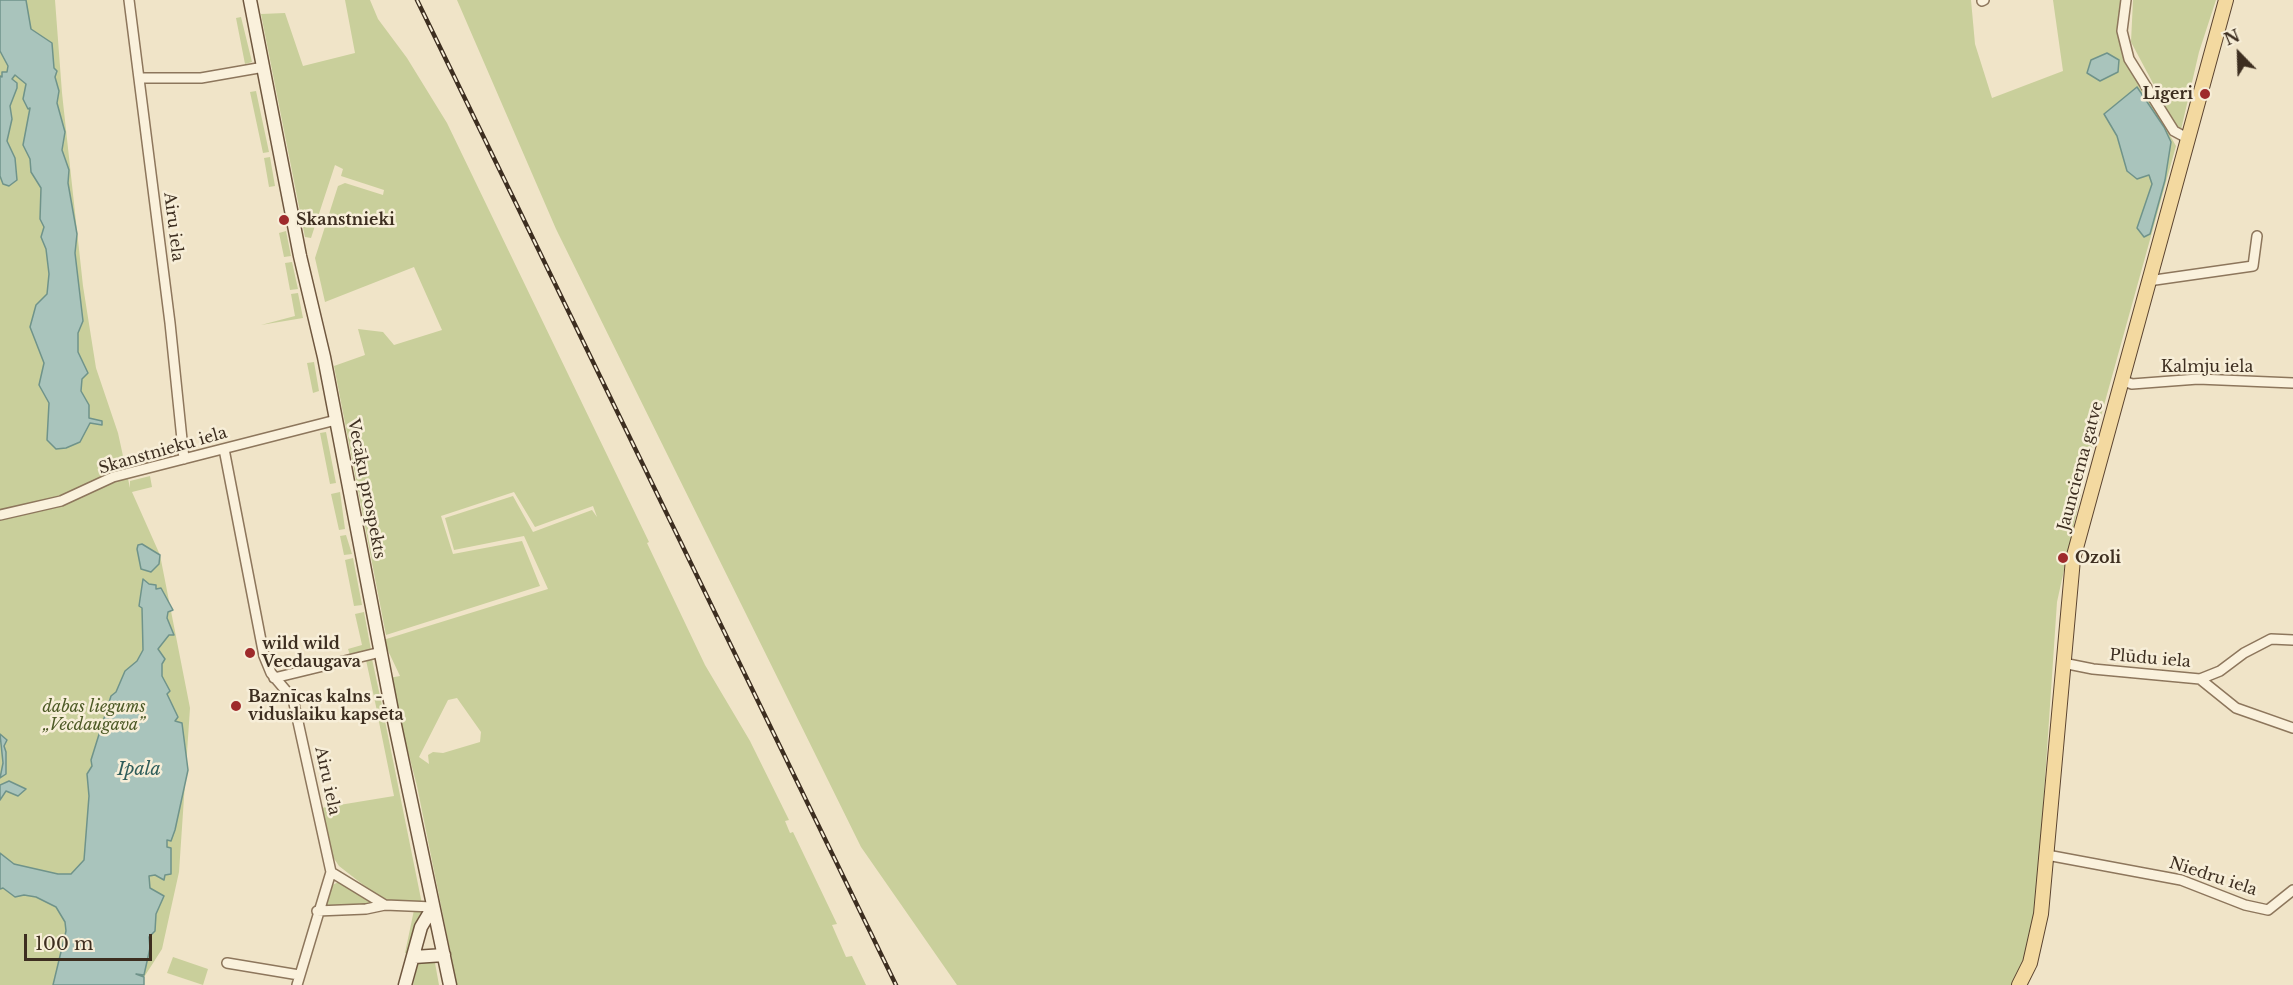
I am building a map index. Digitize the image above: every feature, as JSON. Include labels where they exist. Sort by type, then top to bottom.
[{"type":"main road","name":"Vecāķu prospekts","points":[[250,0],[300,256],[336,420],[430,911],[444,955],[450,985]]},
{"type":"main road","name":"Jaunciema gatve","points":[[2019,985],[2030,963],[2037,936],[2047,855],[2062,663],[2073,559],[2226,0]]},
{"type":"main road","points":[[405,985],[421,927],[430,911]]},
{"type":"main road","points":[[414,957],[444,955]]},
{"type":"street","name":"Airu iela","points":[[129,0],[184,459]]},
{"type":"street","points":[[2126,0],[2122,31],[2129,59],[2174,131],[2187,138]]},
{"type":"street","points":[[139,78],[201,78],[264,67]]},
{"type":"street","points":[[2148,281],[2253,266],[2257,236]]},
{"type":"street","name":"Kalmju iela","points":[[2121,381],[2132,384],[2198,379],[2293,383]]},
{"type":"street","name":"Skanstnieku iela","points":[[0,515],[61,501],[113,477],[336,420]]},
{"type":"street","name":"Airu iela","points":[[224,449],[264,656],[274,678],[293,699],[331,872]]},
{"type":"street","points":[[2200,680],[2220,671],[2271,639],[2293,640]]},
{"type":"street","points":[[274,678],[381,652]]},
{"type":"street","name":"Plūdu iela","points":[[2062,663],[2093,669],[2200,680],[2236,708],[2293,728]]},
{"type":"street","name":"Niedru iela","points":[[2047,855],[2181,880],[2244,905],[2268,910],[2293,890]]},
{"type":"street","points":[[297,985],[317,911],[331,872],[385,904],[430,911]]},
{"type":"street","points":[[317,911],[366,909],[385,904]]},
{"type":"street","points":[[227,963],[299,975]]},
{"type":"green space","name":"dabas liegums „Vecdaugava”","points":[[0,0],[55,0],[62,93],[83,286],[96,368],[118,433],[130,488],[130,481],[150,476],[152,487],[132,492],[160,555],[190,708],[179,872],[162,949],[139,985],[0,985]]},
{"type":"green space","points":[[345,0],[370,0],[378,19],[407,58],[447,123],[649,542],[647,543],[705,665],[750,741],[789,820],[785,821],[790,833],[793,832],[837,924],[832,925],[846,957],[852,956],[866,985],[457,985],[417,786],[389,678],[400,676],[383,640],[548,589],[524,536],[454,550],[445,518],[513,496],[533,532],[592,510],[597,517],[593,506],[535,527],[514,492],[441,516],[453,554],[522,541],[540,586],[386,635],[334,366],[365,355],[358,329],[383,332],[394,345],[442,330],[414,267],[325,302],[315,258],[338,186],[345,183],[383,195],[384,190],[341,176],[343,169],[335,165],[311,238],[305,237],[261,14],[285,13],[303,66],[355,53]],"holes":[[[457,698],[481,732],[480,742],[428,755],[429,764],[419,757],[448,700]]]},
{"type":"green space","points":[[457,0],[1971,0],[1975,44],[1992,98],[2063,71],[2053,0],[2121,0],[2118,37],[2124,54],[2176,146],[2086,470],[2057,602],[2035,927],[2027,985],[957,985],[861,847],[556,229]]},
{"type":"green space","points":[[2133,0],[2216,0],[2199,52],[2180,134],[2131,42]]},
{"type":"green space","points":[[241,17],[252,62],[245,64],[236,18]]},
{"type":"green space","points":[[256,91],[269,152],[263,153],[250,92]]},
{"type":"green space","points":[[270,157],[275,186],[269,187],[264,158]]},
{"type":"green space","points":[[286,231],[291,256],[284,257],[279,233]]},
{"type":"green space","points":[[292,262],[298,289],[290,290],[285,263]]},
{"type":"green space","points":[[298,293],[303,318],[261,325],[295,316],[291,294]]},
{"type":"green space","points":[[314,362],[319,391],[313,393],[307,363]]},
{"type":"green space","points":[[326,432],[336,483],[330,484],[320,433]]},
{"type":"green space","points":[[340,492],[345,529],[339,530],[331,494]]},
{"type":"green space","points":[[346,535],[352,554],[344,555],[340,536]]},
{"type":"green space","points":[[353,558],[362,605],[354,606],[345,560]]},
{"type":"green space","points":[[364,612],[371,650],[350,655],[348,649],[362,645],[355,614]]},
{"type":"green space","points":[[372,659],[383,710],[377,711],[366,660]]},
{"type":"green space","points":[[384,716],[422,904],[420,911],[423,914],[408,954],[405,953],[414,910],[384,901],[339,866],[331,854],[321,808],[394,796],[378,717]]},
{"type":"green space","points":[[340,881],[379,903],[339,908],[324,904],[329,887]]},
{"type":"green space","points":[[173,957],[208,969],[203,985],[167,973]]},
{"type":"green space","points":[[423,961],[435,963],[439,985],[413,985],[418,964]]},
{"type":"water","points":[[0,0],[26,0],[31,29],[52,43],[54,68],[57,71],[55,77],[59,91],[57,103],[65,132],[62,150],[69,170],[68,183],[77,234],[75,253],[83,321],[78,333],[78,352],[88,373],[82,379],[81,391],[89,405],[89,418],[102,421],[102,425],[90,423],[80,442],[66,448],[56,449],[47,440],[49,403],[39,385],[44,363],[30,327],[36,305],[47,294],[49,274],[46,249],[41,237],[44,227],[40,219],[41,188],[31,172],[30,159],[23,145],[30,108],[28,109],[23,99],[26,84],[15,75],[12,79],[17,83],[17,88],[10,106],[12,119],[7,141],[15,158],[17,180],[9,186],[3,184],[0,176],[0,76],[2,77],[2,72],[7,72],[8,66],[0,51]]},
{"type":"water","points":[[2107,53],[2119,60],[2118,72],[2100,81],[2087,73],[2091,60]]},
{"type":"water","points":[[2137,87],[2164,127],[2171,142],[2165,180],[2150,234],[2144,237],[2137,228],[2152,184],[2149,175],[2137,179],[2127,171],[2117,136],[2104,114]]},
{"type":"water","points":[[142,544],[160,555],[159,564],[151,572],[141,569],[137,549],[138,545]]},
{"type":"water","name":"Ipala","points":[[143,579],[149,584],[156,585],[156,589],[161,588],[173,610],[168,612],[167,618],[174,635],[169,635],[158,649],[165,659],[162,664],[162,676],[170,691],[167,694],[178,717],[175,721],[182,723],[188,770],[175,830],[171,841],[167,840],[167,847],[171,848],[171,874],[165,875],[164,880],[155,875],[149,876],[150,888],[164,896],[156,914],[155,931],[149,937],[150,948],[144,975],[136,974],[144,977],[144,985],[53,985],[66,931],[65,922],[56,907],[36,897],[24,895],[15,897],[3,888],[0,889],[0,853],[14,864],[58,874],[71,874],[84,860],[89,796],[87,774],[92,766],[91,760],[111,696],[116,692],[125,671],[137,661],[143,650],[142,608],[139,606]]},
{"type":"water","points":[[0,734],[7,740],[4,746],[6,774],[0,778],[3,763]]},
{"type":"water","points":[[9,781],[26,789],[18,796],[6,791],[0,800],[0,785]]},
{"type":"railway","points":[[417,0],[896,985]]},
{"type":"place","name":"Līgeri","points":[[2205,94]]},
{"type":"place","name":"Skanstnieki","points":[[284,220]]},
{"type":"place","name":"Ozoli","points":[[2063,558]]},
{"type":"place","name":"wild wild Vecdaugava","points":[[250,653]]},
{"type":"place","name":"Baznīcas kalns - viduslaiku kapsēta","points":[[236,706]]}]
